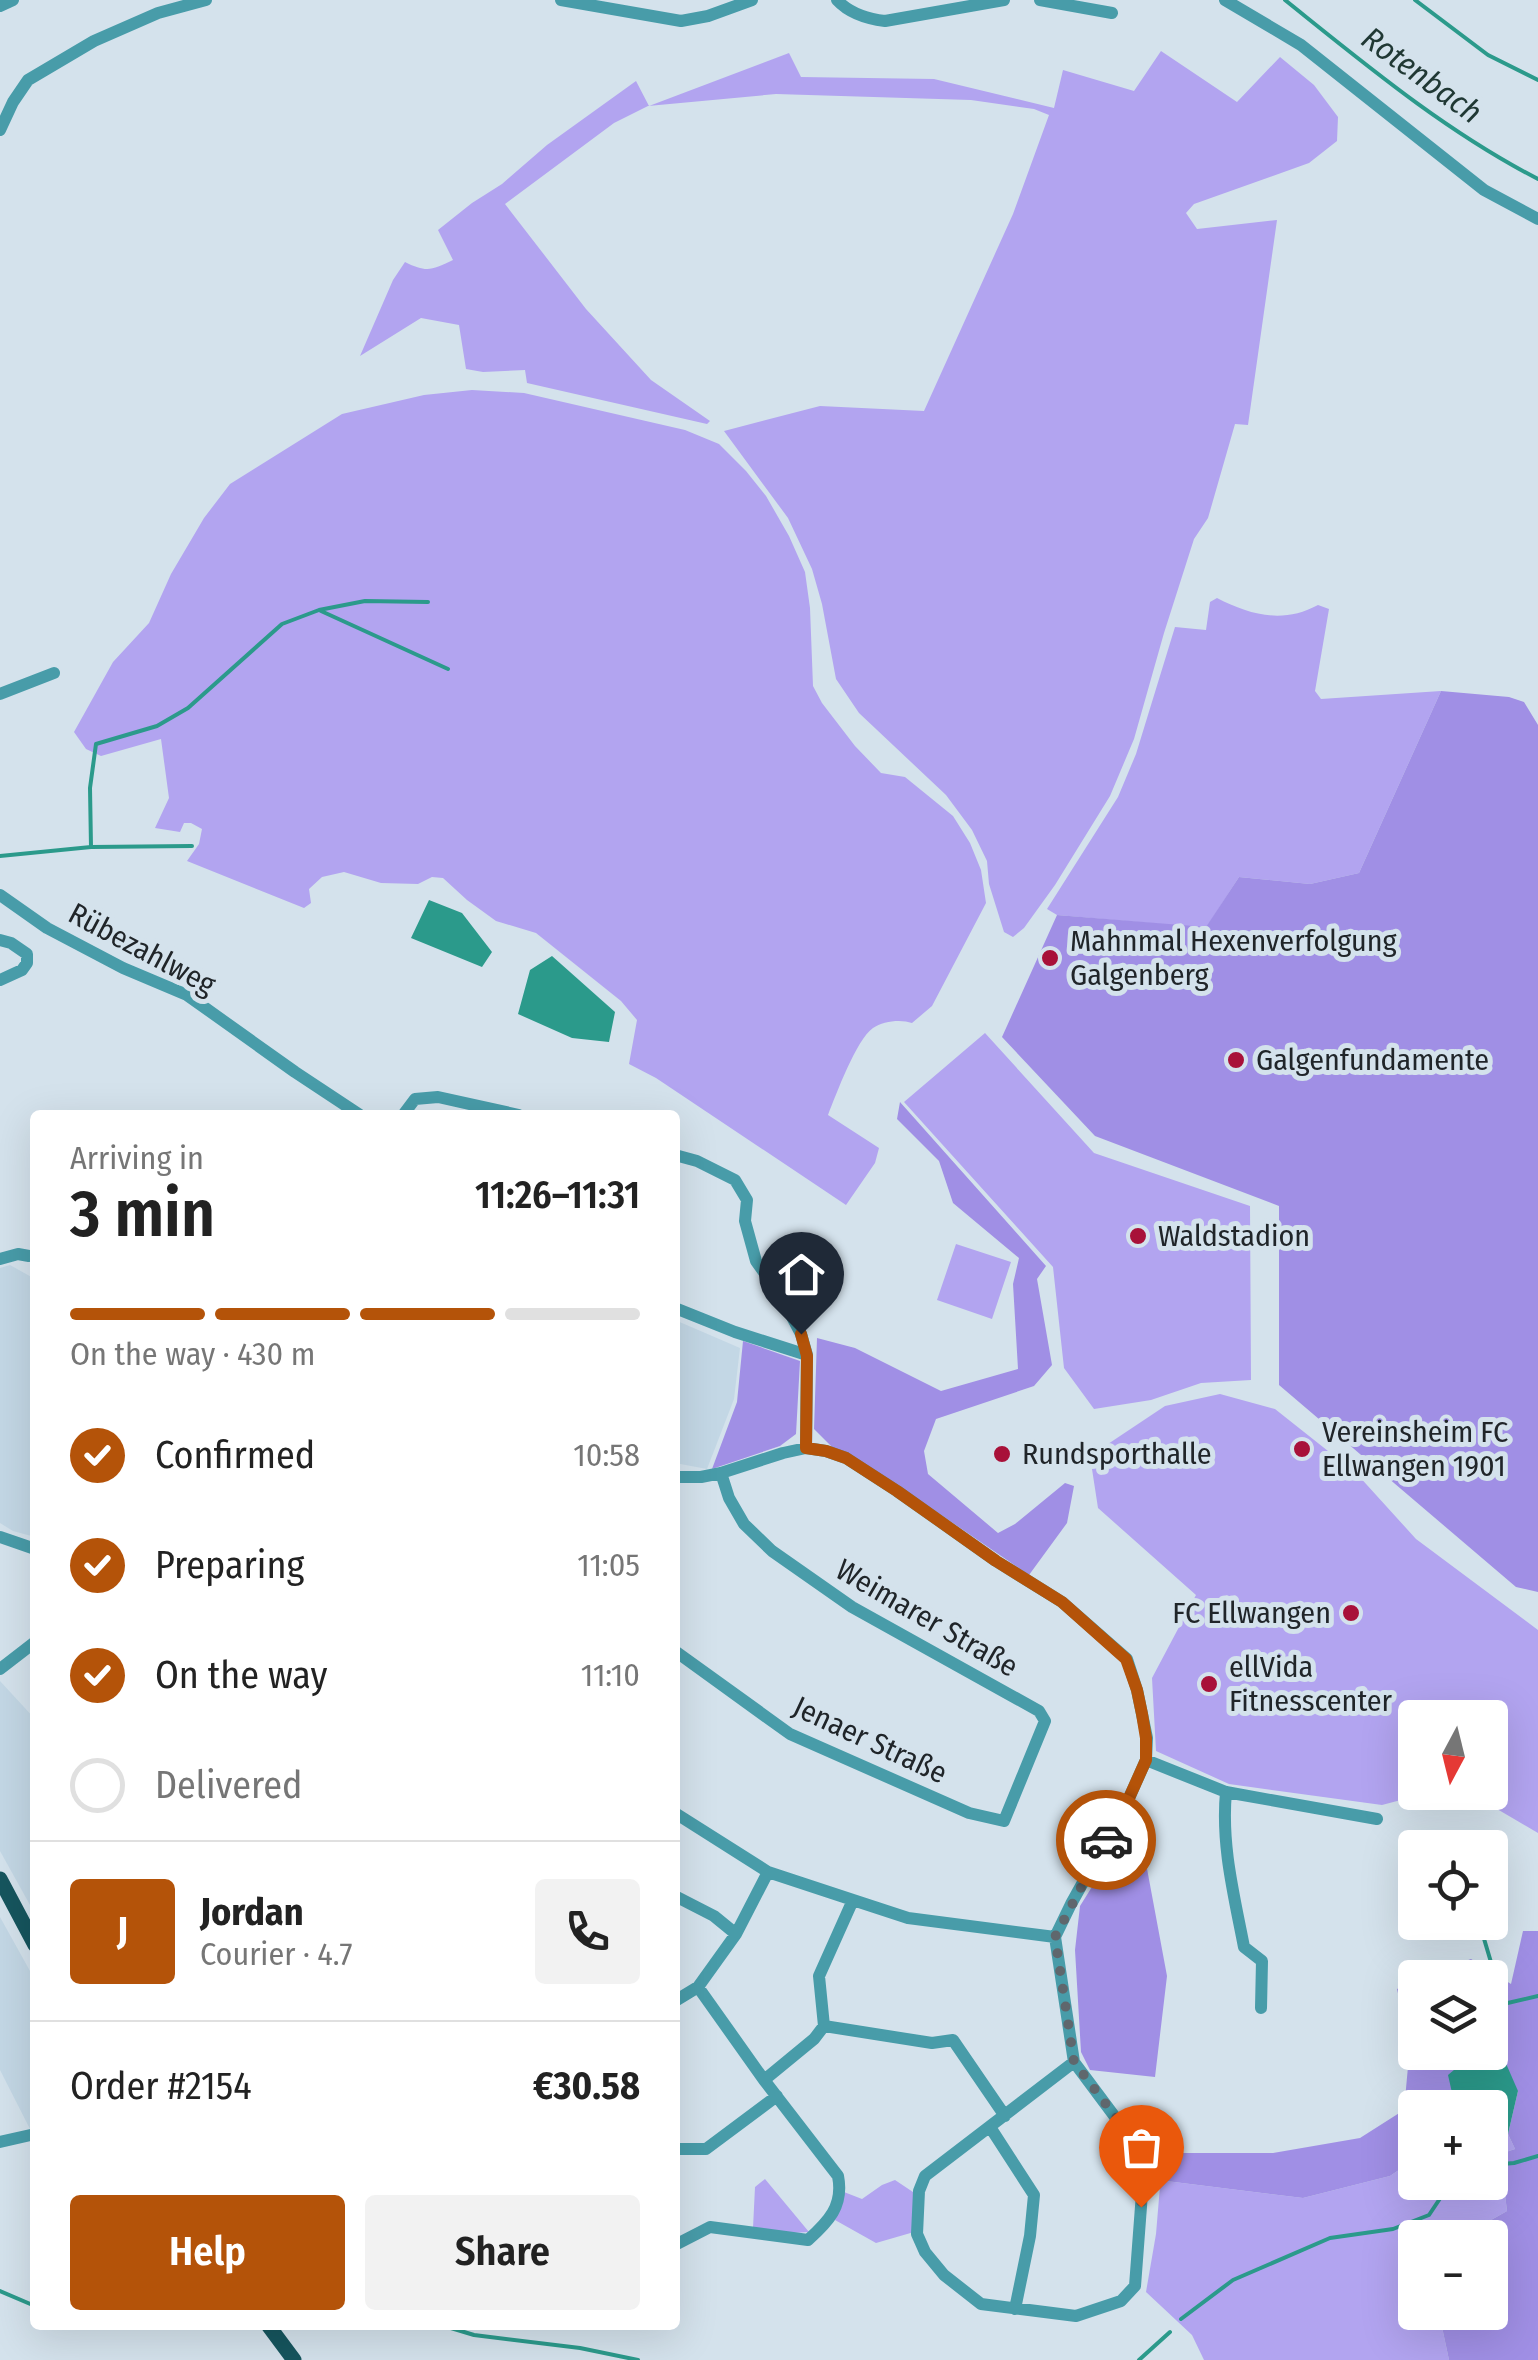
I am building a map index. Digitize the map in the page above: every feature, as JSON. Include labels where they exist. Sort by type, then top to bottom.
[{"type":"main road","points":[[0,1879],[30,1936]]},
{"type":"main road","points":[[272,2330],[294,2360]]},
{"type":"street","points":[[0,6],[13,0]]},
{"type":"street","points":[[0,130],[28,80],[94,41],[158,13],[206,0]]},
{"type":"street","points":[[562,0],[681,21],[752,0]]},
{"type":"street","points":[[837,0],[868,19],[885,20],[1004,0]]},
{"type":"street","points":[[1040,0],[1112,13]]},
{"type":"street","points":[[1225,0],[1301,44],[1484,190],[1538,219]]},
{"type":"street","points":[[0,694],[54,672]]},
{"type":"street","name":"Rübezahlweg","points":[[0,895],[48,928],[123,968],[187,995],[352,1110]]},
{"type":"street","points":[[0,940],[26,954],[27,963],[22,970],[0,980]]},
{"type":"street","points":[[407,1110],[416,1099],[438,1097],[496,1110]]},
{"type":"street","points":[[680,1157],[735,1180],[747,1200],[745,1221],[756,1261],[781,1296],[801,1334],[807,1356],[806,1448]]},
{"type":"street","points":[[0,1259],[18,1254],[29,1256]]},
{"type":"street","points":[[680,1310],[807,1356]]},
{"type":"street","points":[[680,1478],[721,1473],[806,1448],[846,1458],[1062,1602],[1126,1659],[1140,1706],[1146,1760],[1055,1937],[1074,2062],[1121,2124],[1143,2180],[1135,2286],[1121,2302],[1076,2316],[981,2304],[944,2275],[925,2252],[917,2234],[918,2191],[925,2176],[1074,2062]]},
{"type":"street","name":"Weimarer Straße","points":[[721,1473],[744,1524],[772,1551],[852,1607],[1039,1711],[1045,1721],[1004,1820]]},
{"type":"street","points":[[0,1538],[30,1547]]},
{"type":"street","points":[[0,1668],[30,1646]]},
{"type":"street","name":"Jenaer Straße","points":[[680,1655],[790,1734],[969,1813],[1004,1820]]},
{"type":"street","points":[[1146,1760],[1226,1792],[1376,1819]]},
{"type":"street","points":[[1226,1792],[1226,1848],[1244,1946],[1262,1961],[1261,2008]]},
{"type":"street","points":[[680,1816],[768,1872],[908,1918],[1055,1937]]},
{"type":"street","points":[[680,1998],[698,1987],[736,1934],[768,1872]]},
{"type":"street","points":[[680,1899],[714,1916],[736,1934]]},
{"type":"street","points":[[764,2080],[824,2026],[819,1976],[853,1900]]},
{"type":"street","points":[[680,2242],[710,2227],[808,2240],[831,2220],[840,2187],[838,2176],[698,1987]]},
{"type":"street","points":[[824,2026],[932,2043],[953,2040],[1005,2116]]},
{"type":"street","points":[[680,2149],[706,2150],[777,2096]]},
{"type":"street","points":[[990,2127],[1034,2195],[1015,2309]]},
{"type":"street","points":[[0,2142],[30,2135]]},
{"type":"shaded area","points":[[1161,51],[1237,102],[1280,57],[1314,85],[1338,117],[1337,141],[1309,163],[1194,204],[1186,213],[1197,229],[1277,220],[1248,425],[1235,424],[1208,518],[1194,539],[1134,739],[1110,796],[1055,885],[1013,937],[1004,932],[989,884],[987,861],[972,830],[946,795],[859,713],[836,679],[812,569],[788,518],[724,431],[820,406],[924,411],[1013,214],[1049,115],[1034,109],[971,100],[776,94],[649,106],[789,53],[801,77],[934,79],[1054,108],[1063,70],[1134,91]]},
{"type":"shaded area","points":[[636,81],[649,106],[614,123],[505,204],[586,309],[651,380],[710,421],[707,424],[527,383],[525,370],[466,369],[459,325],[421,318],[360,356],[393,280],[405,262],[429,269],[453,260],[438,230]]},
{"type":"shaded area","points":[[472,390],[524,393],[685,430],[719,444],[766,496],[805,572],[813,686],[822,703],[881,773],[905,777],[953,816],[970,843],[981,870],[986,903],[932,1006],[912,1023],[887,1022],[867,1034],[847,1068],[828,1115],[879,1148],[875,1163],[846,1205],[629,1064],[637,1020],[621,1001],[536,933],[496,921],[443,878],[432,877],[418,884],[381,883],[344,872],[322,877],[309,889],[311,903],[304,908],[187,861],[199,844],[202,829],[191,823],[184,823],[180,832],[155,828],[169,798],[161,739],[101,756],[86,749],[74,732],[113,662],[149,623],[171,574],[204,518],[230,484],[342,414],[424,395]]},
{"type":"shaded area","points":[[1217,598],[1267,615],[1292,614],[1318,605],[1329,609],[1315,691],[1321,699],[1441,691],[1359,873],[1310,884],[1239,877],[1206,928],[1057,915],[1047,909],[1118,797],[1136,754],[1175,627],[1206,630],[1210,602]]},
{"type":"shaded area","points":[[1441,691],[1524,702],[1538,725],[1538,1592],[1516,1587],[1279,1385],[1279,1206],[1095,1136],[1002,1037],[1057,915],[1206,927],[1239,877],[1310,884],[1359,873]]},
{"type":"shaded area","points":[[429,900],[462,913],[492,952],[482,967],[411,938]]},
{"type":"shaded area","points":[[552,956],[615,1012],[609,1042],[572,1038],[518,1014],[530,970]]},
{"type":"shaded area","name":"Waldstadion","points":[[985,1033],[1094,1153],[1250,1206],[1251,1380],[1201,1383],[1151,1400],[1094,1409],[1064,1368],[1053,1267],[904,1102]]},
{"type":"shaded area","points":[[900,1102],[1046,1266],[1037,1279],[1052,1365],[1034,1386],[936,1419],[924,1451],[928,1474],[998,1533],[1065,1483],[1074,1486],[1067,1523],[1029,1575],[884,1476],[832,1447],[814,1429],[817,1338],[855,1348],[941,1391],[1018,1369],[1013,1284],[1019,1258],[953,1203],[939,1161],[897,1119]]},
{"type":"shaded area","points":[[956,1244],[1011,1262],[992,1319],[937,1300]]},
{"type":"shaded area","points":[[10,1265],[30,1276],[30,1536],[0,1523],[0,1268]]},
{"type":"shaded area","points":[[680,1322],[740,1348],[734,1399],[707,1469],[680,1464]]},
{"type":"shaded area","points":[[743,1341],[800,1361],[796,1434],[780,1446],[712,1469],[737,1402]]},
{"type":"shaded area","name":"FC Ellwangen","points":[[1220,1394],[1275,1409],[1357,1474],[1416,1539],[1538,1630],[1538,1833],[1499,1810],[1508,1810],[1508,1700],[1398,1700],[1398,1801],[1382,1805],[1229,1784],[1156,1751],[1152,1678],[1196,1595],[1098,1508],[1090,1456],[1165,1406]]},
{"type":"shaded area","points":[[0,1681],[30,1714],[30,1905],[0,1851]]},
{"type":"shaded area","points":[[1137,1815],[1167,1976],[1155,2077],[1090,2070],[1081,2052],[1075,1950],[1080,1906]]},
{"type":"shaded area","points":[[0,1917],[30,1971],[30,2129],[0,2070]]},
{"type":"shaded area","points":[[1523,1931],[1538,1931],[1538,2360],[1449,2360],[1443,2330],[1508,2330],[1508,2220],[1491,2220],[1507,2211],[1508,2151],[1515,2149],[1508,2134],[1518,2091],[1449,2074],[1452,2090],[1406,2090],[1408,2070],[1508,2070],[1508,1982],[1511,1984]]},
{"type":"shaded area","points":[[1508,2068],[1518,2091],[1508,2134],[1508,2090],[1451,2090],[1448,2075],[1454,2070]]},
{"type":"shaded area","points":[[1398,2114],[1398,2171],[1390,2176],[1303,2198],[1166,2181],[1162,2153],[1273,2153],[1360,2138]]},
{"type":"shaded area","points":[[1398,2171],[1398,2200],[1506,2200],[1507,2211],[1491,2220],[1398,2220],[1398,2330],[1443,2330],[1449,2360],[1204,2360],[1192,2335],[1146,2292],[1160,2186],[1166,2181],[1303,2198],[1390,2176]]},
{"type":"shaded area","points":[[765,2179],[809,2232],[753,2228],[755,2187]]},
{"type":"shaded area","points":[[895,2180],[916,2194],[914,2232],[876,2243],[835,2220],[844,2192],[862,2199]]},
{"type":"waterway","name":"Rotenbach","points":[[1285,0],[1438,118],[1538,179]]},
{"type":"waterway","points":[[1415,0],[1488,55],[1538,80]]},
{"type":"waterway","points":[[91,847],[90,788],[96,744],[157,726],[188,708],[282,624],[319,610],[365,601],[428,602]]},
{"type":"waterway","points":[[321,611],[448,669]]},
{"type":"waterway","points":[[0,856],[91,847],[192,846]]},
{"type":"waterway","points":[[1484,1940],[1490,1960]]},
{"type":"waterway","points":[[1508,2003],[1538,1996]]},
{"type":"waterway","points":[[1508,2164],[1538,2156]]},
{"type":"waterway","points":[[1181,2319],[1233,2280],[1330,2238],[1393,2229],[1429,2215],[1439,2200]]},
{"type":"waterway","points":[[0,2291],[30,2304]]},
{"type":"waterway","points":[[458,2330],[638,2360]]},
{"type":"waterway","points":[[1139,2360],[1170,2332]]},
{"type":"way so far","points":[[1106,1840],[1055,1937],[1074,2062],[1121,2124],[1135,2152],[1143,2180],[1141,2207]]},
{"type":"place","name":"Mahnmal Hexenverfolgung Galgenberg","points":[[1050,958]]},
{"type":"place","name":"Galgenfundamente","points":[[1236,1060]]},
{"type":"place","name":"Waldstadion","points":[[1138,1236]]},
{"type":"place","name":"Vereinsheim FC Ellwangen 1901","points":[[1302,1449]]},
{"type":"place","name":"Rundsporthalle","points":[[1002,1454]]},
{"type":"place","name":"FC Ellwangen","points":[[1351,1613]]},
{"type":"place","name":"ellVida Fitnesscenter","points":[[1209,1684]]},
{"type":"route","points":[[801,1334],[807,1356],[806,1448],[846,1458],[897,1491],[1062,1602],[1126,1659],[1142,1714],[1146,1760],[1106,1840]]}]
